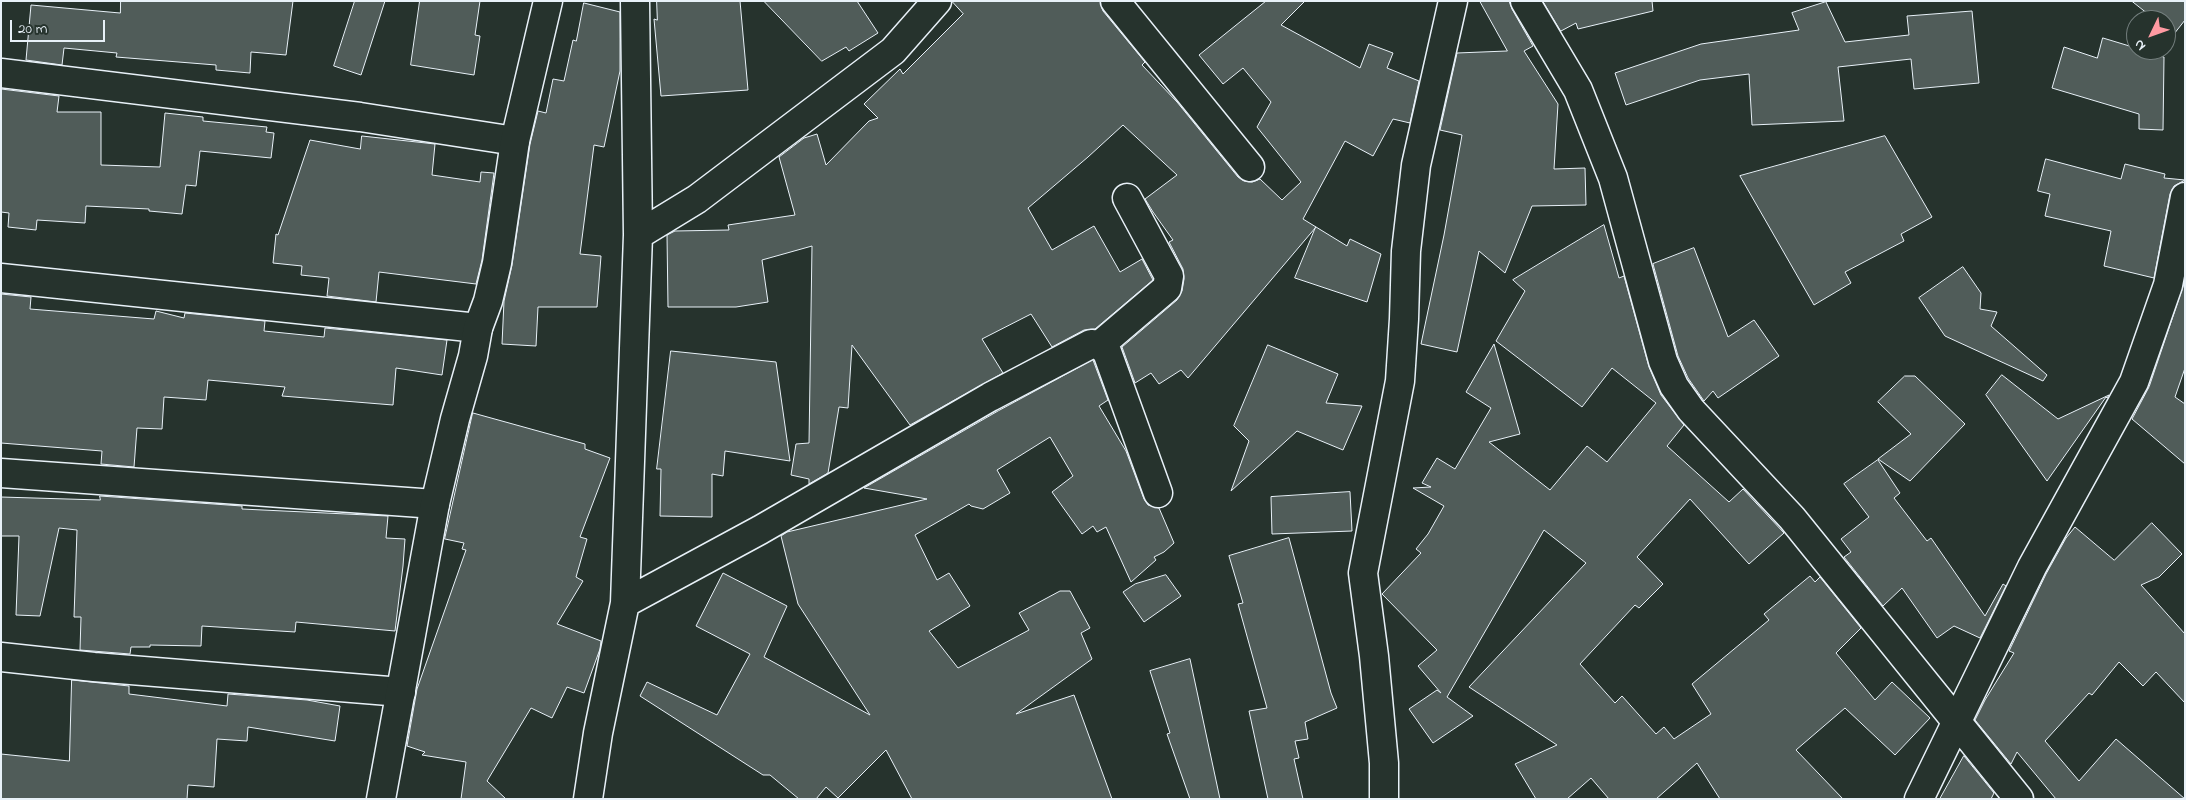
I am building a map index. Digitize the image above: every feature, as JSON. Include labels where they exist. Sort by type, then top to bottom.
[{"type":"street","points":[[381,799],[435,504],[455,419],[473,356],[478,328],[488,301],[497,263],[515,141],[548,1]]},
{"type":"street","points":[[588,799],[590,775],[625,603],[638,235],[635,1]]},
{"type":"street","points":[[638,235],[697,199],[893,51],[937,1]]},
{"type":"street","points":[[1115,1],[1250,167]]},
{"type":"street","points":[[1384,799],[1384,763],[1374,656],[1363,573],[1400,381],[1406,251],[1416,165],[1453,1]]},
{"type":"street","points":[[1525,1],[1578,90],[1613,178],[1663,361],[1674,386],[1691,410],[1792,518],[2019,799]]},
{"type":"street","points":[[1,73],[360,116],[515,141]]},
{"type":"street","points":[[1919,799],[2032,567],[2134,382],[2168,284],[2185,197]]},
{"type":"street","points":[[1100,345],[1167,288],[1169,276],[1127,198]]},
{"type":"street","points":[[1,278],[478,328]]},
{"type":"street","points":[[625,603],[776,521],[990,397],[1091,344],[1100,345],[1107,352],[1158,494]]},
{"type":"street","points":[[1,473],[435,504]]},
{"type":"street","points":[[1,657],[94,667],[401,692]]},
{"type":"building","points":[[121,1],[293,1],[286,55],[251,52],[250,73],[216,70],[216,65],[116,57],[117,53],[64,48],[62,65],[26,60],[31,5],[120,13]]},
{"type":"building","points":[[355,1],[385,1],[361,75],[334,66]]},
{"type":"building","points":[[420,1],[480,1],[475,35],[480,36],[474,75],[411,65]]},
{"type":"building","points":[[657,1],[740,1],[748,90],[661,96],[654,19],[657,20]]},
{"type":"building","points":[[764,1],[857,1],[878,33],[849,51],[846,47],[822,61]]},
{"type":"building","points":[[952,1],[1100,1],[1103,11],[1145,62],[1142,65],[1177,102],[1238,177],[1244,181],[1252,182],[1260,179],[1282,200],[1301,182],[1257,127],[1271,102],[1243,68],[1223,84],[1199,55],[1266,1],[1305,1],[1281,25],[1360,68],[1369,44],[1393,53],[1387,68],[1419,81],[1410,123],[1393,119],[1373,156],[1345,141],[1303,219],[1316,227],[1188,378],[1181,370],[1159,384],[1151,373],[1135,383],[1122,347],[1177,300],[1182,291],[1183,269],[1169,242],[1173,240],[1145,199],[1177,175],[1123,125],[1028,208],[1052,250],[1094,226],[1120,272],[1142,259],[1153,280],[1095,329],[1084,330],[1052,347],[1031,314],[982,339],[1003,373],[910,425],[852,345],[848,408],[839,407],[828,473],[809,484],[809,479],[791,475],[796,444],[809,443],[812,246],[762,260],[768,302],[736,307],[668,307],[667,235],[675,231],[729,230],[728,225],[795,215],[779,157],[804,138],[817,134],[826,165],[869,121],[878,118],[864,104],[900,69],[903,74],[963,14]]},
{"type":"building","points":[[1480,1],[1509,1],[1533,46],[1524,51],[1558,104],[1554,169],[1585,168],[1586,205],[1532,206],[1505,273],[1479,251],[1457,352],[1421,344],[1444,235],[1462,135],[1440,130],[1457,53],[1507,51]]},
{"type":"building","points":[[1543,1],[1652,1],[1653,11],[1578,29],[1576,23],[1561,31]]},
{"type":"building","points":[[2132,1],[2185,1],[2185,20],[2176,31],[2176,10],[2143,10]]},
{"type":"building","points":[[1826,2],[1845,42],[1909,35],[1907,16],[1972,11],[1979,83],[1914,89],[1911,59],[1838,67],[1844,121],[1752,125],[1749,74],[1700,80],[1626,105],[1615,73],[1701,44],[1799,30],[1792,13]]},
{"type":"building","points":[[584,3],[620,12],[620,71],[604,147],[594,145],[580,254],[601,256],[597,307],[538,307],[536,346],[502,344],[504,301],[512,265],[530,144],[538,111],[546,113],[553,79],[564,81],[573,40],[576,41]]},
{"type":"building","points":[[2103,38],[2126,45],[2126,60],[2164,60],[2163,130],[2139,129],[2139,114],[2052,88],[2064,47],[2097,58]]},
{"type":"building","points":[[1,89],[59,96],[57,112],[101,112],[101,165],[160,167],[165,113],[203,117],[203,121],[267,127],[266,132],[274,133],[271,158],[200,151],[196,186],[186,185],[182,214],[149,211],[149,209],[86,206],[85,223],[37,220],[36,230],[8,227],[9,213],[1,212]]},
{"type":"building","points":[[362,136],[435,144],[432,175],[480,182],[481,172],[494,173],[482,260],[476,284],[379,272],[376,302],[327,296],[329,278],[301,275],[302,266],[273,263],[276,234],[278,235],[310,140],[360,149]]},
{"type":"building","points":[[1885,136],[1932,217],[1901,234],[1904,241],[1845,272],[1851,283],[1814,305],[1740,176]]},
{"type":"building","points":[[2046,159],[2121,179],[2125,164],[2165,174],[2164,178],[2185,180],[2174,186],[2170,194],[2154,278],[2104,266],[2111,231],[2045,216],[2050,194],[2038,191]]},
{"type":"building","points":[[1604,225],[1619,278],[1624,276],[1649,367],[1661,395],[1684,425],[1667,446],[1729,502],[1743,489],[1784,533],[1749,564],[1690,499],[1637,557],[1663,584],[1639,608],[1635,605],[1580,664],[1615,703],[1622,696],[1656,734],[1664,727],[1674,739],[1711,714],[1692,684],[1769,620],[1764,614],[1810,576],[1815,582],[1820,577],[1861,628],[1836,653],[1875,700],[1892,682],[1930,718],[1895,755],[1845,708],[1796,750],[1843,799],[1720,799],[1697,763],[1656,799],[1609,799],[1591,778],[1567,799],[1536,799],[1515,764],[1557,745],[1469,687],[1586,563],[1544,530],[1447,697],[1473,716],[1433,743],[1409,709],[1437,690],[1441,693],[1418,666],[1437,650],[1382,594],[1421,553],[1416,549],[1428,534],[1444,506],[1413,488],[1431,487],[1422,483],[1437,458],[1455,469],[1491,408],[1466,392],[1494,344],[1520,434],[1489,442],[1550,490],[1587,446],[1607,462],[1656,403],[1612,368],[1582,407],[1496,341],[1525,291],[1513,280]]},
{"type":"building","points":[[1316,227],[1347,246],[1350,239],[1381,254],[1367,302],[1295,278]]},
{"type":"building","points":[[1694,248],[1728,337],[1754,320],[1779,356],[1718,398],[1713,391],[1704,401],[1688,378],[1678,356],[1653,264]]},
{"type":"building","points":[[1963,267],[1981,293],[1980,309],[1997,312],[1991,326],[2047,375],[2043,381],[1945,336],[1919,298]]},
{"type":"building","points":[[2185,281],[2185,368],[2175,397],[2185,404],[2185,464],[2132,419],[2149,387]]},
{"type":"building","points":[[1,294],[31,297],[30,309],[154,319],[156,311],[184,318],[185,313],[265,321],[264,331],[324,337],[325,328],[447,340],[442,375],[396,368],[393,405],[282,396],[285,387],[208,380],[206,400],[164,397],[162,429],[137,428],[134,467],[101,464],[102,451],[1,443]]},
{"type":"building","points":[[1268,345],[1338,374],[1326,403],[1362,406],[1343,450],[1297,431],[1231,491],[1249,441],[1234,426]]},
{"type":"building","points":[[671,351],[776,362],[790,461],[725,451],[723,476],[712,474],[712,517],[660,516],[661,469],[657,469]]},
{"type":"building","points":[[1093,360],[1108,400],[1099,406],[1126,451],[1144,499],[1148,505],[1159,508],[1174,543],[1164,552],[1154,557],[1156,560],[1131,582],[1106,527],[1097,532],[1093,526],[1082,534],[1052,492],[1073,476],[1050,437],[997,470],[1010,493],[983,509],[969,504],[915,535],[937,580],[949,573],[970,606],[929,631],[958,668],[1029,630],[1019,613],[1060,591],[1070,591],[1090,628],[1081,633],[1092,659],[1016,714],[1074,695],[1112,799],[912,799],[886,750],[838,798],[826,787],[816,799],[799,799],[770,775],[763,775],[640,696],[647,682],[717,715],[750,654],[696,626],[723,573],[787,606],[764,657],[870,715],[798,604],[781,536],[787,532],[927,499],[864,488],[998,411]]},
{"type":"building","points":[[2002,375],[2058,419],[2109,395],[2047,481],[1986,395]]},
{"type":"building","points":[[1905,376],[1915,376],[1965,424],[1910,481],[1878,459],[1911,434],[1878,402]]},
{"type":"building","points":[[473,413],[585,444],[585,449],[610,458],[580,537],[587,539],[576,577],[583,581],[557,624],[601,641],[600,649],[584,693],[567,687],[552,718],[531,708],[487,781],[506,799],[461,799],[466,762],[422,755],[425,752],[407,746],[417,689],[466,550],[462,549],[464,543],[445,539]]},
{"type":"building","points":[[1878,460],[1900,493],[1894,498],[1927,541],[1931,538],[1985,616],[2003,584],[2006,586],[1980,638],[1954,626],[1937,638],[1902,588],[1883,606],[1844,557],[1851,552],[1841,539],[1869,517],[1844,484]]},
{"type":"building","points":[[1350,492],[1352,531],[1272,534],[1271,497]]},
{"type":"building","points":[[100,496],[242,506],[242,509],[388,516],[386,538],[405,539],[395,631],[296,622],[295,632],[202,626],[201,646],[150,645],[150,647],[131,647],[130,654],[80,650],[81,617],[74,617],[77,530],[59,528],[40,616],[16,615],[19,536],[1,536],[1,497],[100,500]]},
{"type":"building","points":[[2152,523],[2182,554],[2159,577],[2141,585],[2185,634],[2185,703],[2156,672],[2143,686],[2119,662],[2092,695],[2089,693],[2045,741],[2079,781],[2116,739],[2185,799],[2056,799],[2017,752],[2011,764],[1975,720],[2014,653],[2009,651],[2046,574],[2066,538],[2075,527],[2114,560]]},
{"type":"building","points":[[1289,538],[1331,693],[1337,708],[1305,722],[1308,739],[1295,741],[1299,758],[1294,759],[1303,799],[1268,799],[1249,711],[1267,708],[1238,604],[1243,603],[1229,556]]},
{"type":"building","points":[[1166,575],[1181,596],[1144,622],[1123,592],[1135,584]]},
{"type":"building","points":[[1190,659],[1220,799],[1190,799],[1167,734],[1170,733],[1150,671]]},
{"type":"building","points":[[72,680],[129,686],[129,694],[227,706],[228,694],[307,700],[340,706],[335,741],[248,727],[247,741],[217,739],[214,787],[188,785],[187,799],[1,799],[1,754],[69,761]]},
{"type":"building","points":[[1964,756],[1994,793],[1991,799],[1940,799]]}]
